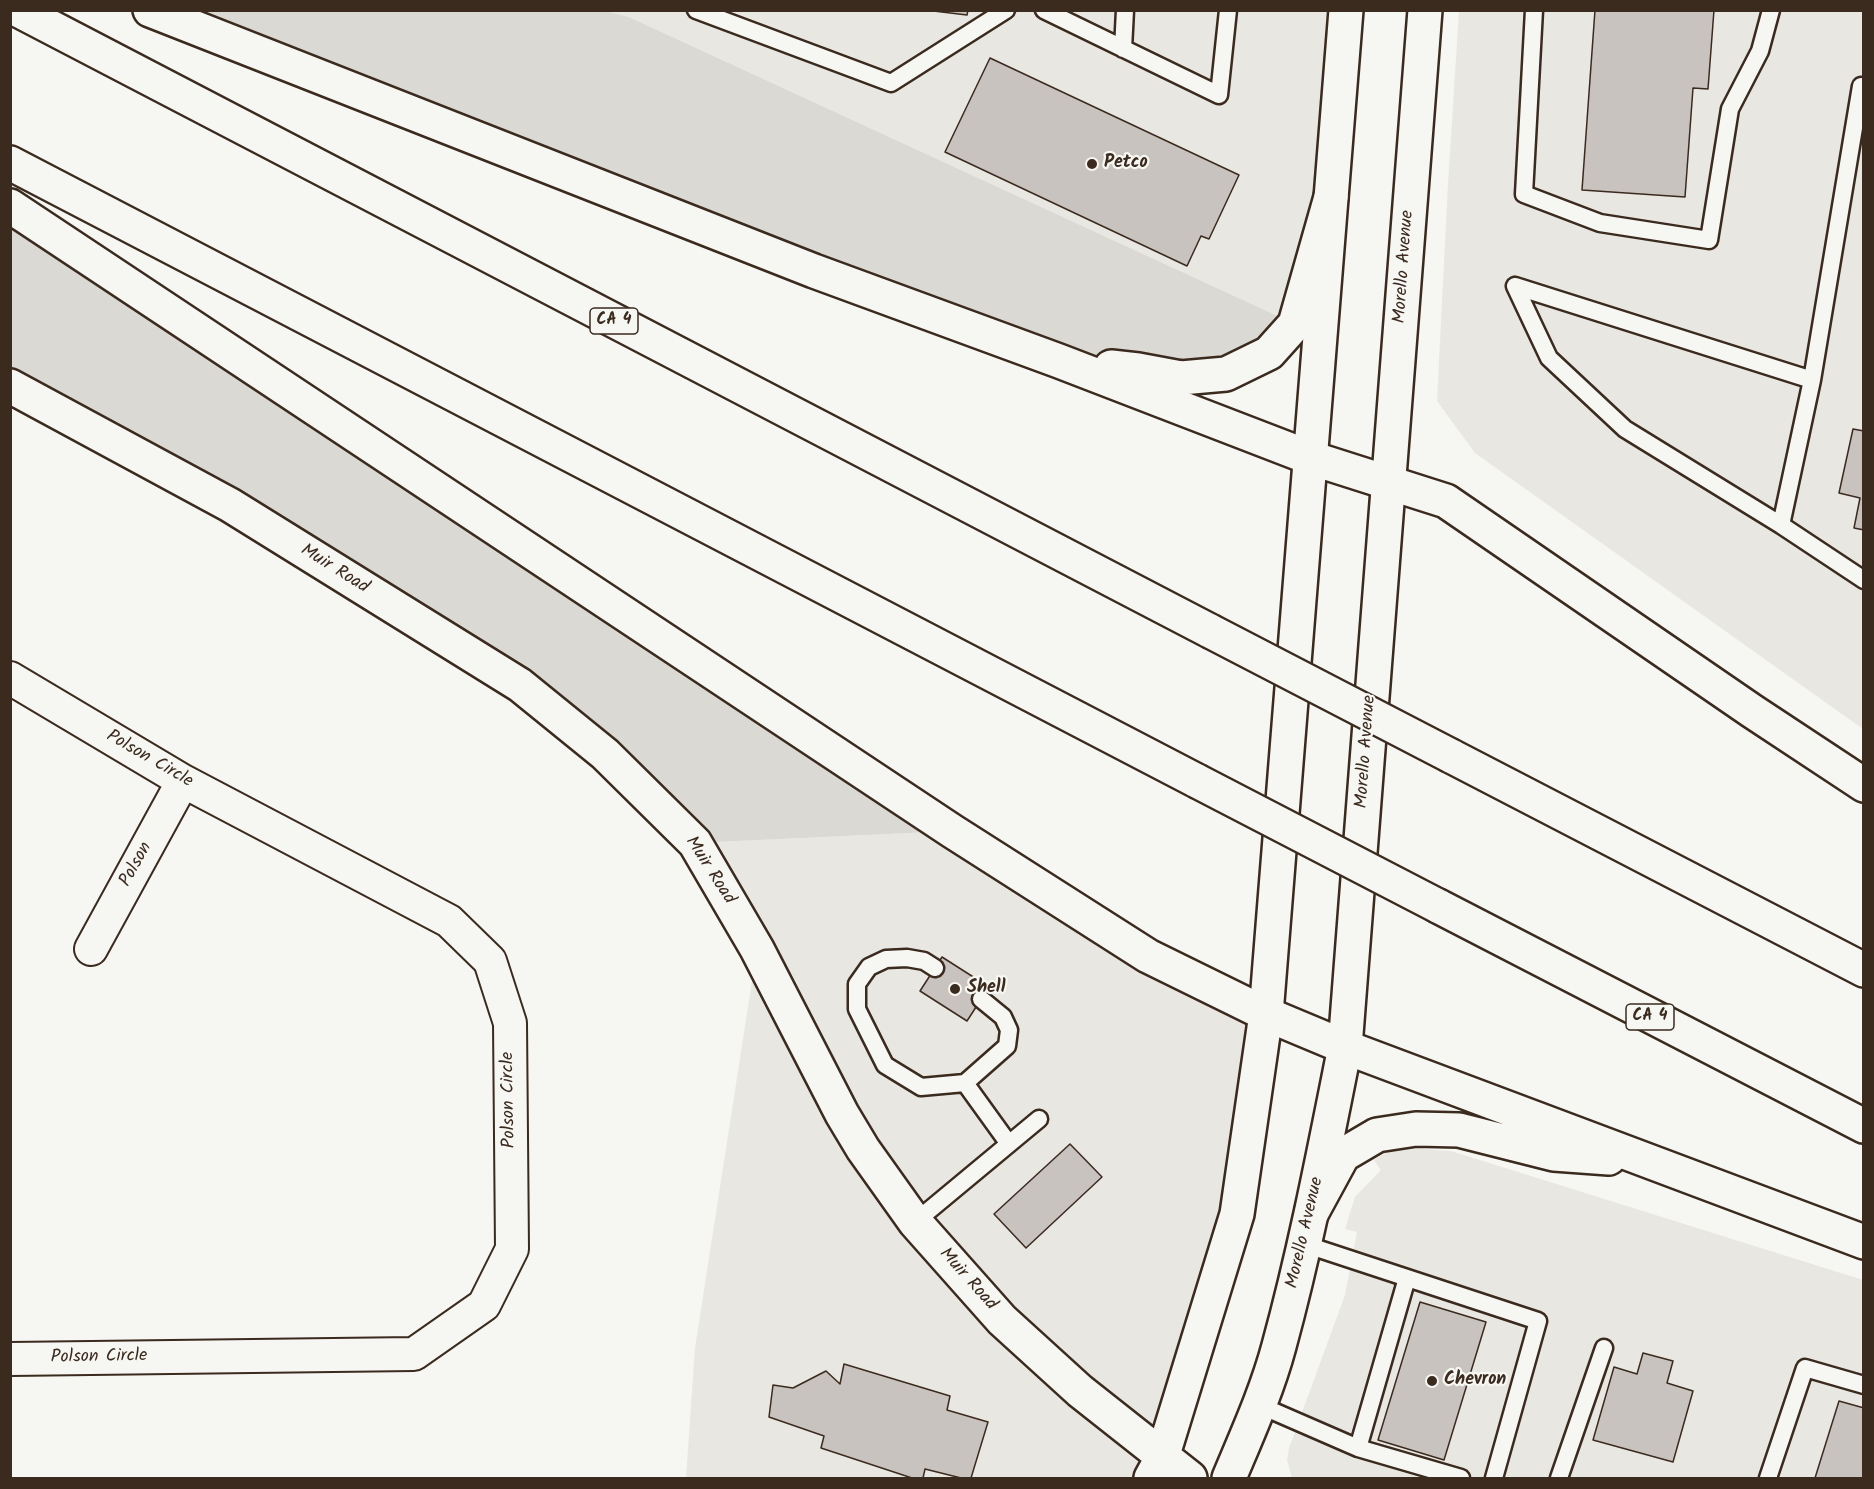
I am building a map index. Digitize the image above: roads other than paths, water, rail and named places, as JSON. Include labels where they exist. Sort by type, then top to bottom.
[{"type":"main road","name":"CA 4","points":[[18,10],[1863,970]]},
{"type":"main road","points":[[150,10],[814,271],[1059,361],[1311,458],[1446,501],[1863,785]]},
{"type":"main road","points":[[1156,1468],[1237,1214],[1266,1014],[1346,10]]},
{"type":"main road","name":"Morello Avenue","points":[[1229,1479],[1279,1348],[1312,1212],[1345,1047],[1425,10]]},
{"type":"main road","name":"CA 4","points":[[10,164],[1863,1126]]},
{"type":"main road","points":[[1059,361],[1138,370],[1180,378],[1226,374],[1269,353],[1295,324],[1331,197]]},
{"type":"main road","points":[[10,206],[962,838],[1148,956],[1266,1014],[1345,1047],[1863,1242]]},
{"type":"main road","name":"Muir Road","points":[[10,386],[250,518],[520,685],[605,754],[695,843],[757,949],[862,1149],[915,1222],[1002,1320],[1080,1391],[1156,1468],[1190,1479]]},
{"type":"main road","points":[[1312,1212],[1343,1155],[1377,1135],[1387,1133],[1416,1129],[1459,1130],[1554,1154],[1644,1160]]},
{"type":"street","name":"Polson Circle","points":[[10,678],[183,781],[449,921],[490,961],[510,1023],[512,1249],[484,1305],[414,1354],[10,1359]]},
{"type":"street","name":"Polson","points":[[91,948],[183,781]]},
{"type":"lane","points":[[696,10],[891,83],[1006,10]]},
{"type":"lane","points":[[1044,10],[1219,95],[1228,10]]},
{"type":"lane","points":[[1123,49],[1125,10]]},
{"type":"lane","points":[[1534,10],[1524,194],[1600,223],[1709,240],[1730,109],[1760,51],[1771,10]]},
{"type":"lane","points":[[1781,525],[1812,380],[1861,86],[1863,87]]},
{"type":"lane","points":[[1812,380],[1515,286],[1549,357],[1625,429],[1781,525],[1863,580]]},
{"type":"lane","points":[[934,968],[924,961],[908,958],[886,959],[869,967],[857,984],[857,1009],[885,1065],[921,1087],[965,1083],[1007,1046],[1010,1030],[1003,1017],[981,999]]},
{"type":"lane","points":[[965,1083],[1009,1144]]},
{"type":"lane","points":[[915,1222],[1039,1119]]},
{"type":"lane","points":[[1304,1244],[1538,1321],[1494,1479]]},
{"type":"lane","points":[[1358,1448],[1407,1278]]},
{"type":"lane","points":[[1559,1479],[1604,1348]]},
{"type":"lane","points":[[1768,1479],[1805,1368],[1863,1385]]},
{"type":"lane","points":[[1259,1405],[1358,1448],[1461,1479]]},
{"type":"place","name":"Petco","points":[[1092,164]]},
{"type":"place","name":"Shell","points":[[955,989]]},
{"type":"place","name":"Chevron","points":[[1432,1381]]}]
